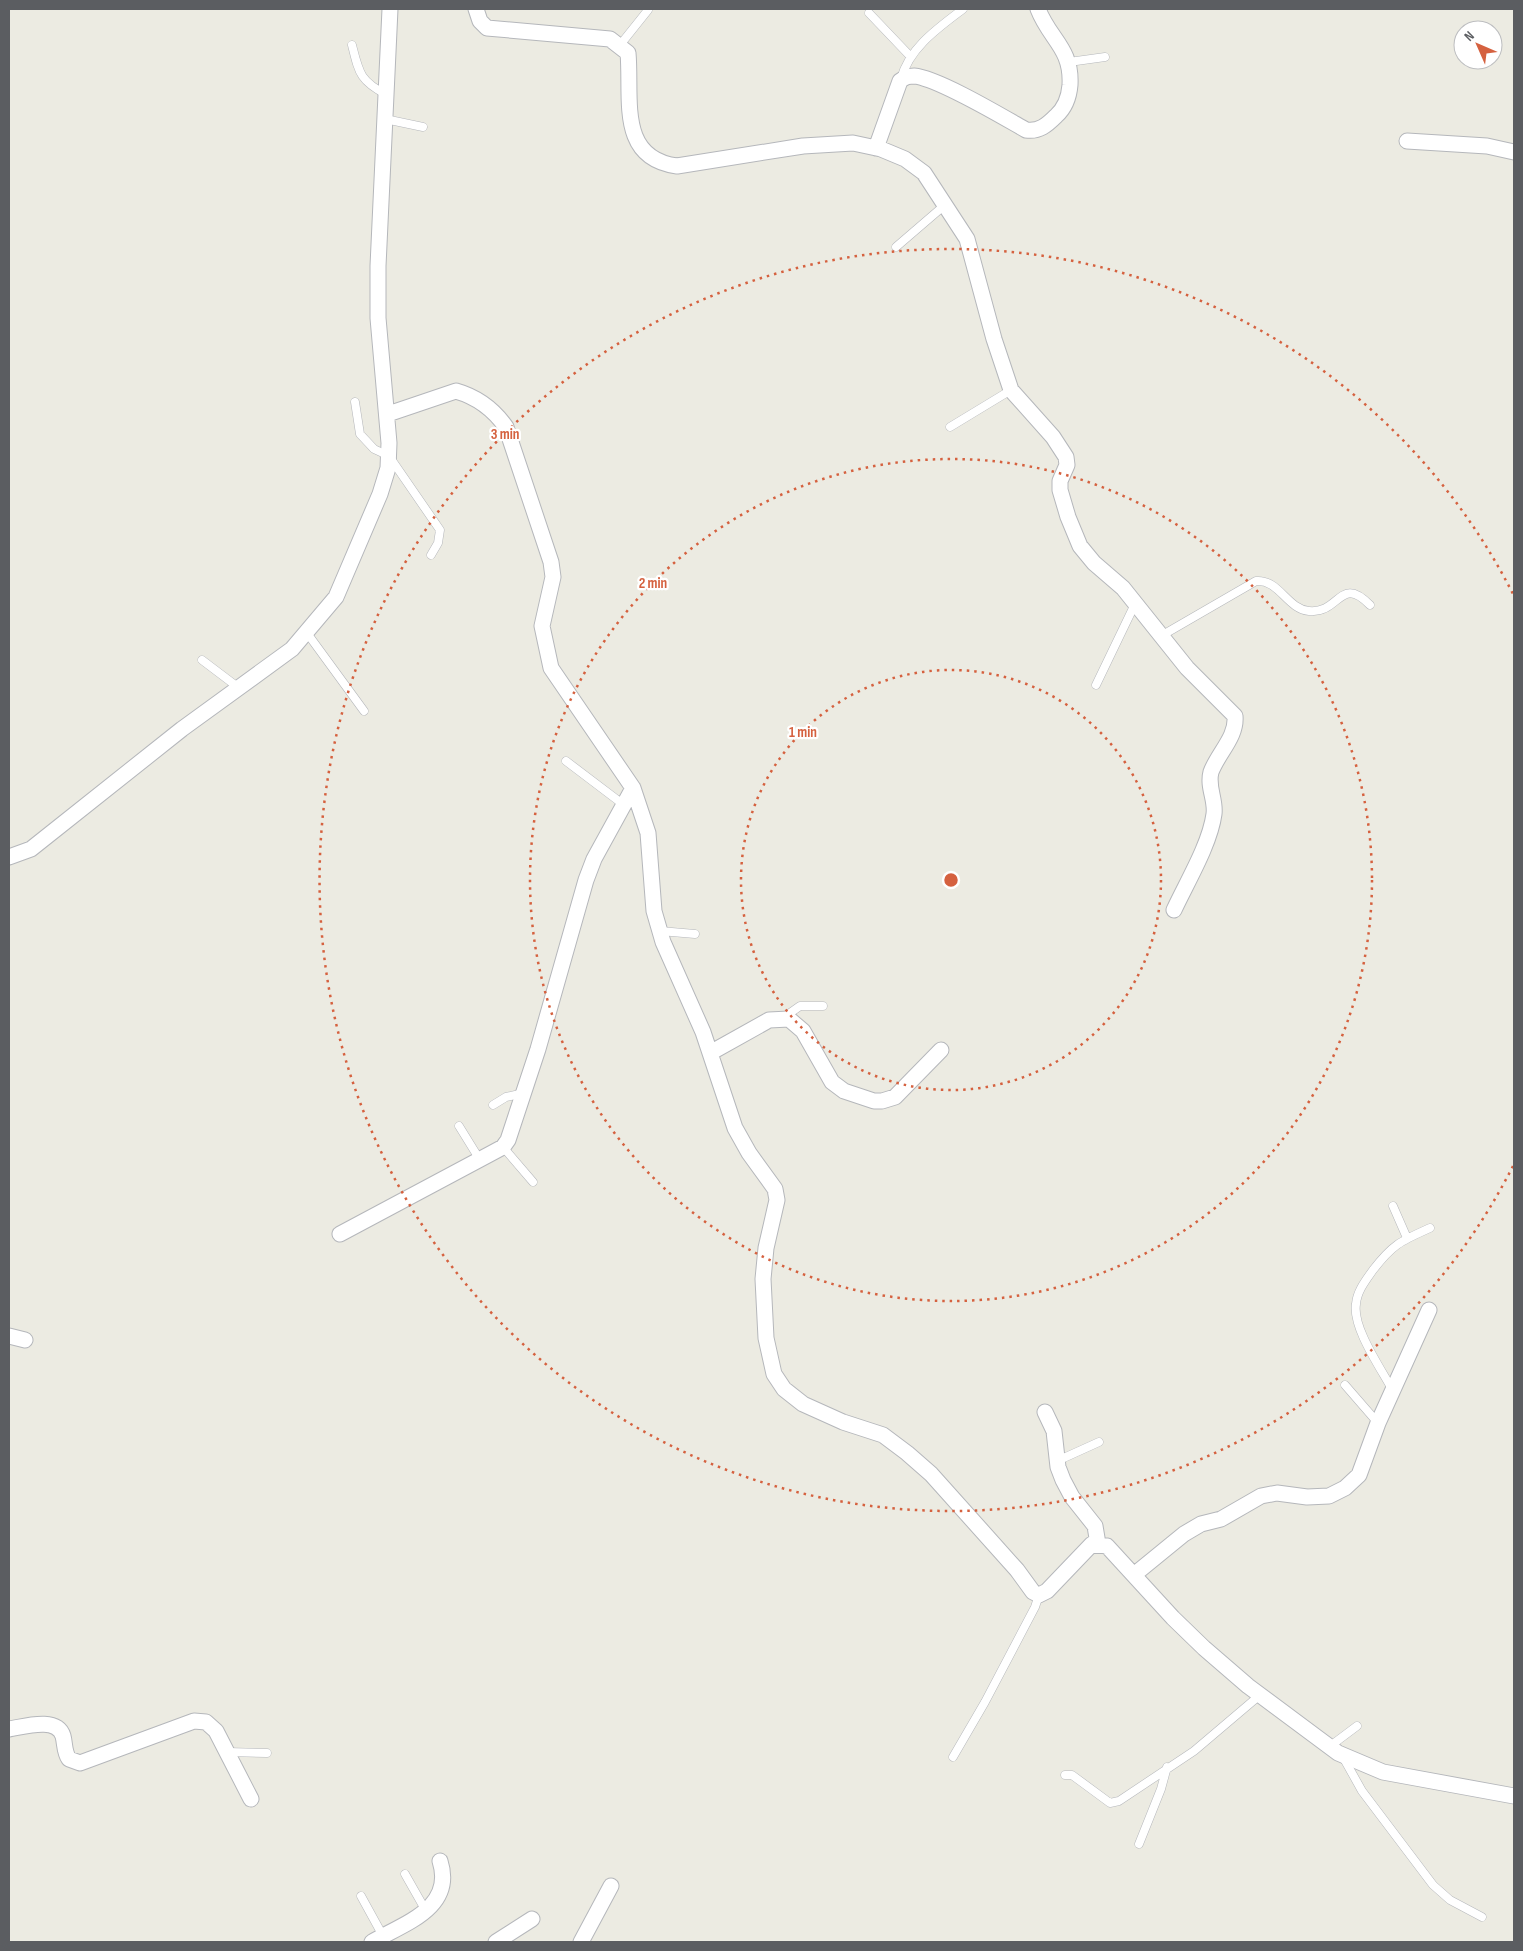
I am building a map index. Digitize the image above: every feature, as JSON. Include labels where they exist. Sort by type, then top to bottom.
[{"type":"street","points":[[9,857],[31,849],[182,729],[292,649],[336,598],[380,494],[388,468],[388,414],[378,318],[378,266],[390,9]]},
{"type":"street","points":[[476,9],[480,21],[487,28],[610,39],[620,45],[628,53],[633,133],[641,148],[663,164],[678,166],[803,146],[853,142],[905,158],[924,173],[946,204],[967,239],[994,339],[1011,390],[1053,438],[1066,457],[1067,465],[1060,481],[1060,490],[1068,517],[1080,546],[1094,563],[1123,588],[1160,637],[1211,694],[1235,716],[1236,726],[1212,771],[1209,782],[1214,811],[1211,827],[1174,910]]},
{"type":"street","points":[[876,148],[900,81],[907,76],[925,79],[1026,130],[1034,131],[1044,127],[1054,118],[1066,102],[1069,90],[1069,62],[1038,9]]},
{"type":"street","points":[[1407,141],[1487,146],[1514,152]]},
{"type":"street","points":[[388,414],[456,391],[474,398],[497,413],[506,427],[551,562],[553,577],[542,626],[551,668],[633,788],[648,833],[654,911],[660,931],[710,1053],[735,1128],[749,1154],[770,1179],[778,1200],[766,1248],[763,1279],[766,1338],[774,1374],[784,1389],[803,1404],[843,1422],[883,1434],[907,1453],[931,1474],[1017,1570],[1032,1592],[1039,1595],[1059,1579],[1092,1544],[1107,1546],[1135,1574],[1173,1618],[1260,1695],[1336,1751],[1383,1772],[1514,1796]]},
{"type":"street","points":[[340,1234],[480,1160],[503,1147],[508,1140],[524,1093],[586,880],[594,859],[633,788]]},
{"type":"street","points":[[710,1053],[769,1020],[783,1018],[794,1022],[802,1031],[832,1082],[844,1092],[882,1102],[895,1097],[941,1050]]},
{"type":"street","points":[[1135,1574],[1184,1534],[1202,1524],[1221,1519],[1261,1496],[1277,1493],[1307,1497],[1329,1496],[1345,1488],[1359,1475],[1378,1424],[1429,1310]]},
{"type":"street","points":[[9,1336],[25,1340]]},
{"type":"street","points":[[1045,1412],[1054,1431],[1057,1461],[1062,1480],[1072,1497],[1095,1526],[1098,1544]]},
{"type":"street","points":[[9,1729],[46,1724],[54,1726],[62,1734],[69,1759],[80,1763],[198,1721],[213,1727],[251,1799]]},
{"type":"street","points":[[377,1939],[426,1911],[441,1894],[444,1874],[440,1860]]},
{"type":"street","points":[[581,1942],[611,1886]]},
{"type":"street","points":[[496,1942],[532,1919]]},
{"type":"lane","points":[[900,81],[910,56],[944,23],[963,9]]},
{"type":"lane","points":[[620,45],[648,10]]},
{"type":"lane","points":[[869,13],[910,56]]},
{"type":"lane","points":[[352,45],[359,74],[364,81],[386,95]]},
{"type":"lane","points":[[1069,62],[1105,57]]},
{"type":"lane","points":[[385,119],[423,127]]},
{"type":"lane","points":[[896,247],[946,204]]},
{"type":"lane","points":[[950,427],[1011,390]]},
{"type":"lane","points":[[355,402],[360,434],[374,449],[389,456],[440,530],[438,543],[431,555]]},
{"type":"lane","points":[[1160,637],[1256,581],[1262,580],[1271,584],[1291,603],[1303,610],[1324,609],[1351,592],[1357,592],[1370,605]]},
{"type":"lane","points":[[1096,685],[1136,604]]},
{"type":"lane","points":[[307,633],[364,712]]},
{"type":"lane","points":[[202,660],[238,688]]},
{"type":"lane","points":[[566,761],[624,805]]},
{"type":"lane","points":[[660,931],[695,934]]},
{"type":"lane","points":[[783,1018],[800,1006],[823,1006]]},
{"type":"lane","points":[[493,1105],[506,1097],[524,1093]]},
{"type":"lane","points":[[459,1126],[480,1160]]},
{"type":"lane","points":[[503,1147],[533,1182]]},
{"type":"lane","points":[[1393,1206],[1407,1238]]},
{"type":"lane","points":[[1393,1391],[1365,1340],[1355,1306],[1358,1294],[1388,1250],[1407,1238],[1430,1228]]},
{"type":"lane","points":[[1345,1385],[1378,1424]]},
{"type":"lane","points":[[1057,1461],[1099,1442]]},
{"type":"lane","points":[[953,1758],[1004,1667],[1035,1607],[1039,1595]]},
{"type":"lane","points":[[1065,1775],[1072,1775],[1110,1803],[1119,1801],[1213,1736],[1260,1695]]},
{"type":"lane","points":[[1357,1726],[1336,1751],[1362,1791],[1434,1885],[1450,1900],[1482,1917]]},
{"type":"lane","points":[[226,1752],[267,1753]]},
{"type":"lane","points":[[1139,1844],[1161,1789],[1167,1767]]},
{"type":"lane","points":[[405,1874],[426,1911]]},
{"type":"lane","points":[[361,1896],[377,1939]]}]
